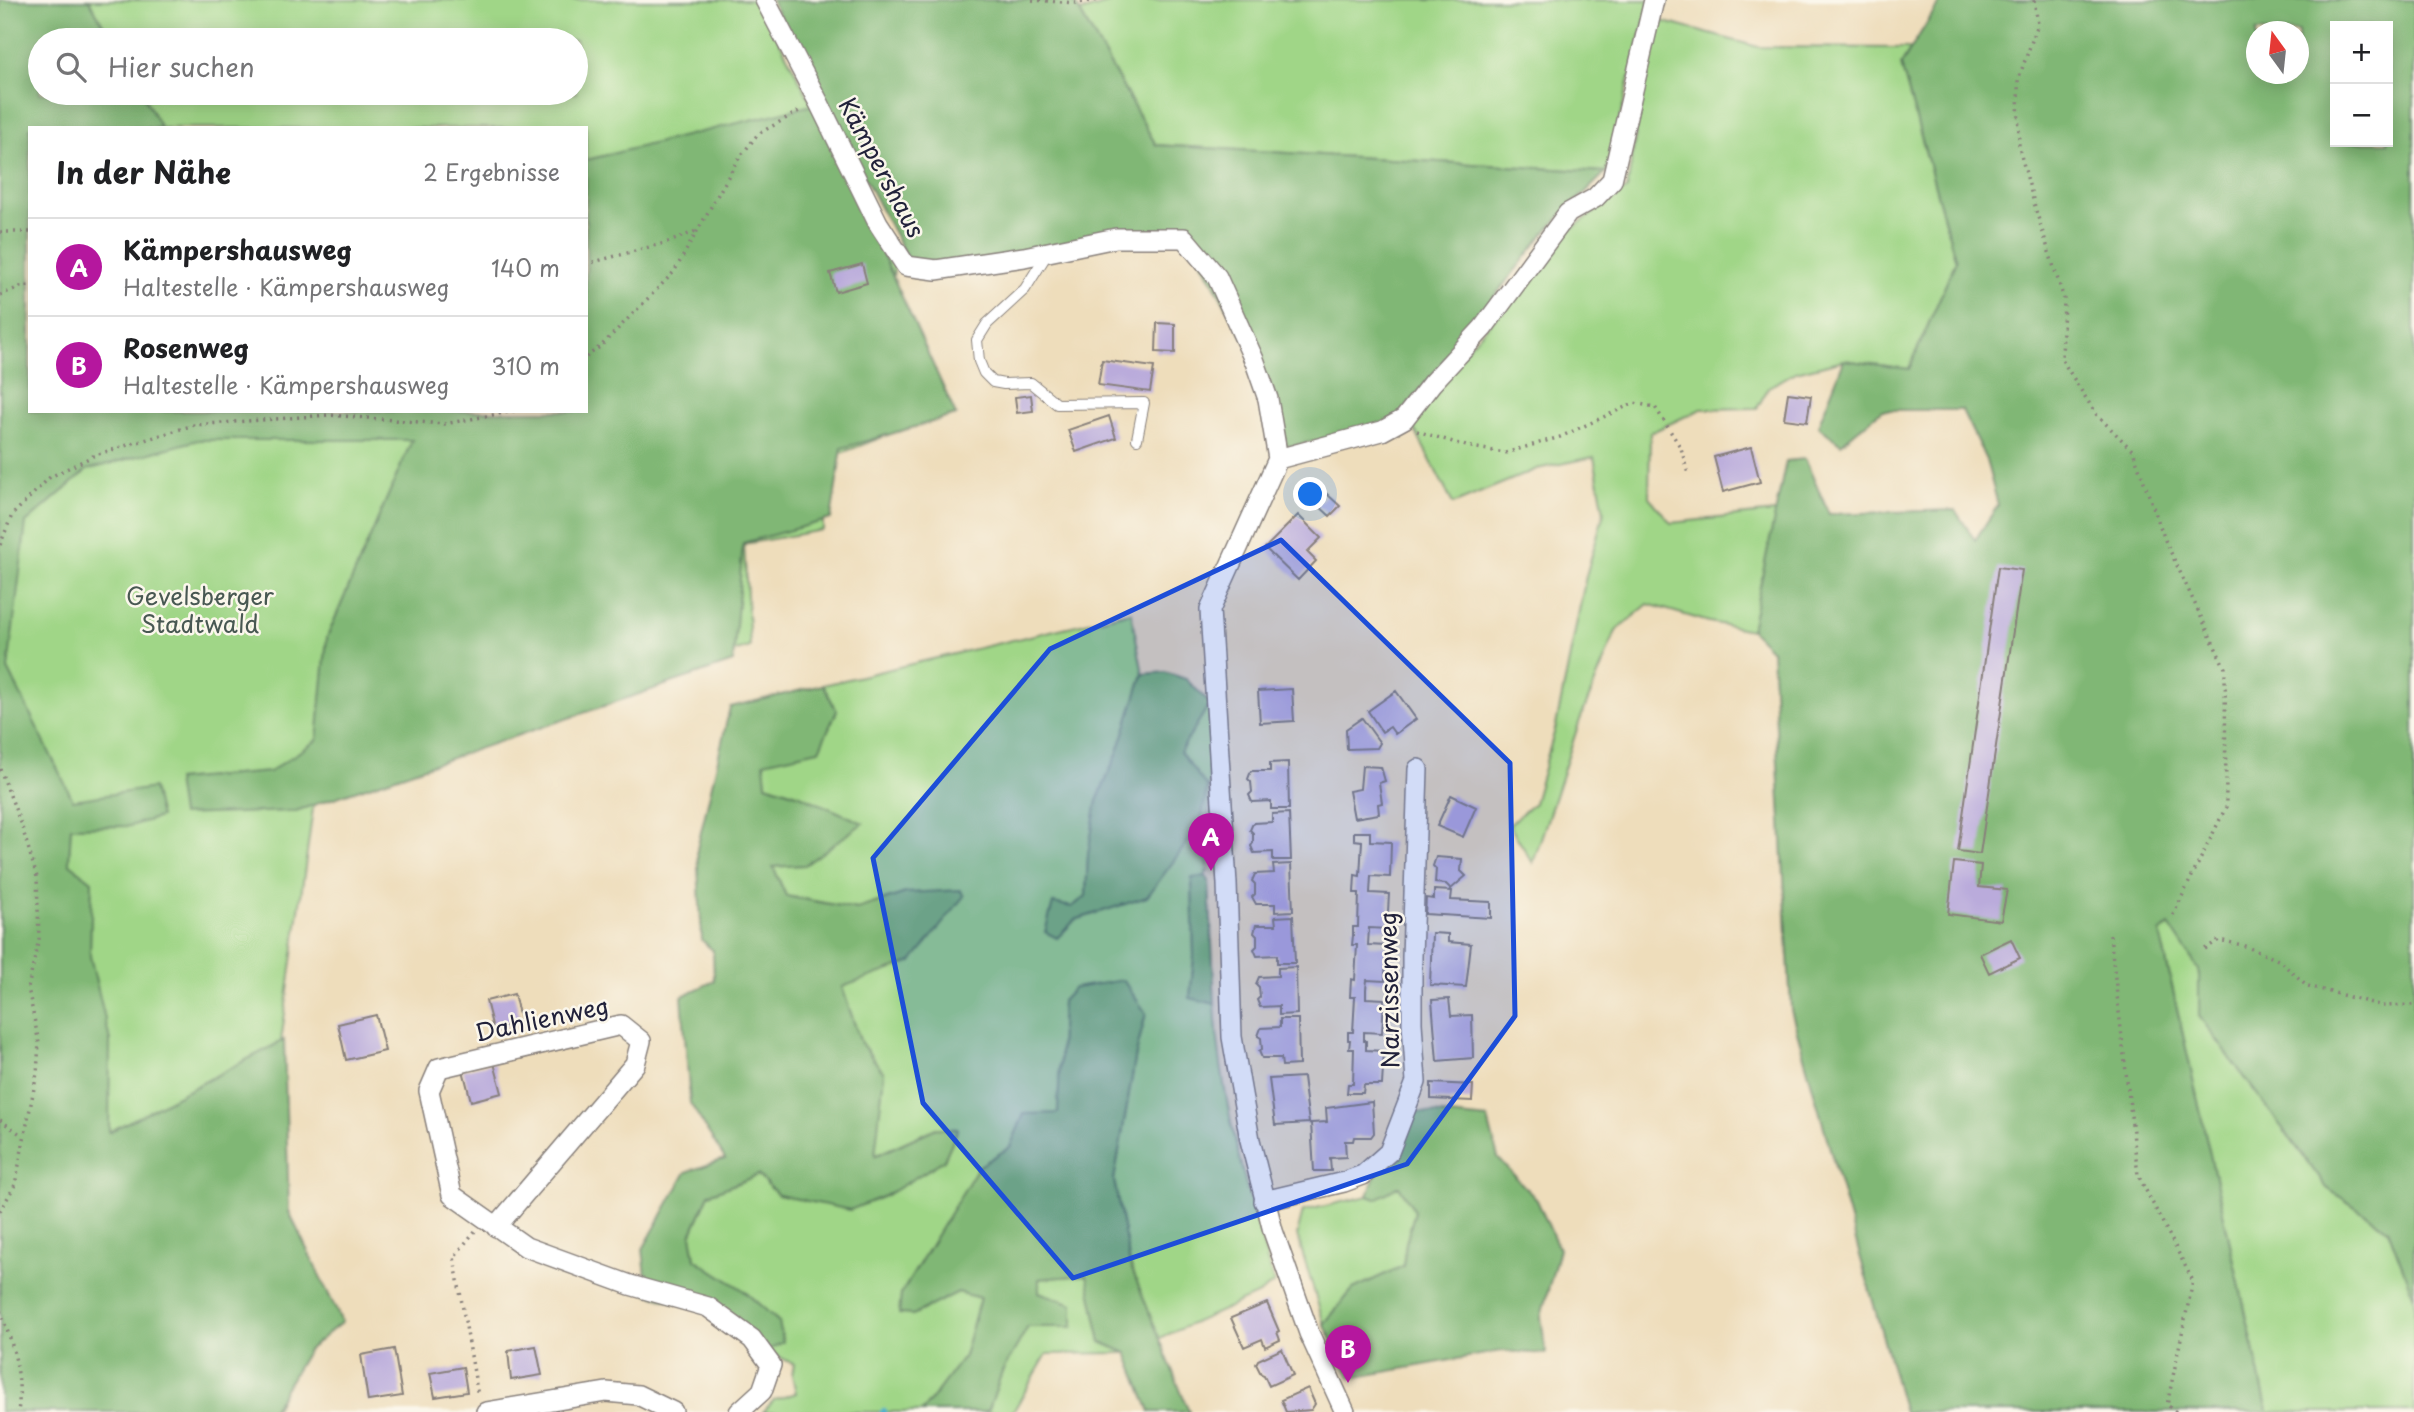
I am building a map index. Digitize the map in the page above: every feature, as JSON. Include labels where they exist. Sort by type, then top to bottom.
[{"type":"street","name":"Kämpershaus","points":[[765,0],[878,223],[906,266],[936,270],[1024,257],[1116,238],[1184,238],[1217,277],[1255,362],[1268,399],[1278,459]]},
{"type":"street","points":[[1345,1412],[1309,1333],[1264,1201],[1241,1095],[1232,1037],[1227,884],[1210,610],[1278,459],[1382,431],[1404,419],[1432,383],[1483,328],[1568,213],[1595,198],[1612,180],[1654,0]]},
{"type":"street","name":"Narzissenweg","points":[[1264,1201],[1344,1182],[1363,1174],[1389,1152],[1416,1082],[1412,1023],[1412,957],[1418,769]]},
{"type":"street","name":"Dahlienweg","points":[[490,1223],[635,1063],[641,1041],[621,1025],[439,1068],[429,1091],[452,1195],[490,1223],[526,1247],[630,1285],[708,1307],[752,1339],[771,1365],[762,1391],[739,1412]]},
{"type":"street","points":[[482,1406],[606,1392],[638,1395],[673,1412]]},
{"type":"lane","points":[[1049,250],[1025,289],[981,331],[977,349],[984,373],[993,382],[1031,383],[1057,404],[1144,403],[1137,439]]},
{"type":"path","points":[[1031,0],[1099,0]]},
{"type":"path","points":[[2034,0],[2038,24],[2018,80],[2019,148],[2064,299],[2062,360],[2096,414],[2133,450],[2165,540],[2225,668],[2226,807],[2173,915]]},
{"type":"path","points":[[588,356],[601,346],[674,272],[737,161],[758,134],[790,115],[819,103]]},
{"type":"path","points":[[588,263],[672,241],[699,230]]},
{"type":"path","points":[[0,232],[28,232]]},
{"type":"path","points":[[0,295],[28,286]]},
{"type":"path","points":[[1395,425],[1466,446],[1505,453],[1560,437],[1634,403],[1655,407],[1681,448],[1688,474]]},
{"type":"path","points":[[0,545],[12,515],[50,477],[95,455],[194,425],[329,415],[444,424],[503,413]]},
{"type":"path","points":[[0,769],[37,877],[39,939],[28,988],[39,1043],[37,1073],[15,1185],[0,1211]]},
{"type":"path","points":[[2110,935],[2138,1175],[2193,1282],[2167,1405],[2176,1412]]},
{"type":"path","points":[[2205,949],[2219,940],[2242,945],[2278,960],[2308,986],[2383,1006],[2414,1005]]},
{"type":"path","points":[[0,1120],[23,1136]]},
{"type":"path","points":[[482,1406],[454,1257],[490,1223]]},
{"type":"path","points":[[0,1311],[14,1346],[20,1399],[18,1412]]},
{"type":"highlighted area","points":[[1281,540],[1510,763],[1515,1016],[1407,1164],[1073,1278],[923,1103],[873,858],[1050,649]]},
{"type":"green space","name":"Gevelsberger Stadtwald","points":[[0,0],[758,0],[895,263],[891,290],[922,422],[823,460],[823,530],[744,544],[750,647],[318,772],[279,1056],[253,1314],[302,1353],[273,1412],[0,1412]]},
{"type":"green space","name":"Gevelsberger Stadtwald","points":[[0,0],[89,0],[105,28],[28,28],[28,105],[149,105],[160,126],[28,126],[28,413],[588,413],[588,160],[812,105],[817,110],[956,415],[842,448],[831,519],[743,543],[733,662],[296,811],[181,815],[176,780],[269,772],[317,740],[327,637],[412,440],[198,440],[87,470],[26,523],[8,669],[73,800],[153,788],[160,817],[130,826],[71,827],[69,863],[92,881],[90,956],[110,1040],[109,1132],[284,1040],[289,1212],[342,1322],[308,1350],[271,1412],[0,1412]]},
{"type":"green space","points":[[771,0],[1073,0],[1156,145],[1606,172],[1548,229],[1402,413],[1378,428],[1287,447],[1275,395],[1185,231],[937,266],[909,262]]},
{"type":"green space","points":[[1120,0],[1650,0],[1606,172],[1156,145],[1080,12]]},
{"type":"green space","points":[[1941,0],[2414,0],[2414,1297],[2388,1229],[2327,1188],[2199,1016],[2199,970],[2169,925],[2160,933],[2268,1412],[1904,1412],[1791,1010],[1772,651],[1751,630],[1786,461],[1805,459],[1829,514],[1955,510],[1975,540],[1998,505],[1986,460],[1962,410],[1882,410],[1841,444],[1818,426],[1844,360],[1909,369],[1956,261],[1901,65]]},
{"type":"green space","points":[[1654,19],[1758,47],[1911,48],[1901,65],[1956,261],[1909,369],[1844,360],[1796,372],[1769,387],[1757,408],[1701,409],[1650,433],[1649,497],[1671,523],[1776,512],[1751,630],[1709,622],[1648,604],[1616,631],[1580,720],[1533,863],[1509,825],[1534,803],[1556,726],[1586,576],[1604,512],[1594,457],[1537,469],[1453,504],[1408,417],[1545,263],[1571,229],[1627,189]]},
{"type":"green space","points":[[1131,612],[1143,674],[1118,752],[1097,801],[1088,854],[1086,896],[1072,907],[1057,938],[1075,920],[1147,897],[1200,824],[1207,787],[1180,752],[1210,703],[1208,872],[1206,876],[1192,879],[1194,957],[1190,997],[1215,1004],[1223,1075],[1236,1145],[1274,1283],[1259,1294],[1158,1339],[1130,1264],[1114,1180],[1136,1054],[1146,1013],[1062,1001],[1058,1114],[1024,1115],[1010,1147],[978,1167],[900,1313],[912,1315],[958,1292],[980,1298],[964,1356],[922,1412],[763,1412],[774,1400],[796,1393],[792,1375],[794,1364],[767,1351],[779,1322],[743,1290],[695,1259],[691,1235],[709,1194],[758,1175],[778,1195],[958,1129],[936,1128],[874,1156],[884,1073],[861,1043],[842,987],[906,893],[858,909],[786,896],[773,866],[800,795],[766,784],[763,762],[837,711],[823,685]]},
{"type":"green space","points":[[1165,672],[1186,679],[1210,703],[1180,752],[1207,787],[1201,824],[1147,897],[1075,920],[1057,938],[1045,932],[1053,903],[1072,907],[1086,896],[1088,854],[1097,801],[1118,752],[1143,674]]},
{"type":"green space","points":[[823,685],[837,711],[819,750],[764,762],[766,784],[800,795],[863,823],[805,865],[773,867],[786,896],[857,909],[906,893],[960,890],[964,896],[912,962],[842,987],[861,1043],[884,1073],[875,1156],[936,1128],[958,1129],[944,1160],[885,1196],[850,1210],[778,1195],[758,1175],[709,1194],[691,1235],[695,1259],[743,1290],[779,1322],[783,1342],[767,1351],[722,1317],[648,1294],[643,1249],[686,1172],[725,1159],[690,1103],[682,996],[714,981],[713,951],[702,940],[697,849],[730,707]]},
{"type":"green space","points":[[1206,876],[1209,881],[1215,1004],[1190,998],[1194,957],[1192,878]]},
{"type":"green space","points":[[2169,924],[2199,970],[2199,1016],[2327,1188],[2388,1229],[2414,1297],[2414,1412],[2268,1412],[2160,933]]},
{"type":"green space","points":[[1123,980],[1146,1013],[1136,1054],[1114,1180],[1130,1264],[1189,1412],[1150,1412],[1127,1353],[1101,1342],[1087,1275],[1039,1279],[1039,1292],[1073,1304],[1073,1327],[1028,1327],[1002,1372],[989,1409],[983,1412],[922,1412],[964,1356],[980,1298],[958,1292],[913,1315],[899,1314],[901,1294],[978,1167],[1010,1147],[1024,1114],[1058,1113],[1062,1001],[1074,988]]},
{"type":"green space","points":[[1411,1111],[1488,1119],[1498,1158],[1537,1200],[1559,1249],[1541,1317],[1546,1354],[1502,1351],[1351,1378],[1324,1324],[1353,1289],[1403,1266],[1415,1211],[1399,1186],[1376,1199],[1368,1196],[1376,1173]]},
{"type":"green space","points":[[1399,1186],[1415,1211],[1403,1266],[1353,1289],[1324,1324],[1297,1235],[1303,1211],[1368,1196],[1376,1199]]},
{"type":"green space","points":[[1088,1275],[1101,1342],[1127,1353],[1047,1354],[1013,1412],[983,1412],[989,1409],[1002,1372],[1031,1316],[1039,1278]]},
{"type":"building","points":[[862,264],[867,283],[836,292],[830,273]]},
{"type":"building","points":[[1157,323],[1175,324],[1175,353],[1156,352]]},
{"type":"building","points":[[1102,360],[1154,367],[1150,392],[1098,385]]},
{"type":"building","points":[[1788,393],[1811,396],[1807,422],[1784,419]]},
{"type":"building","points":[[1031,395],[1033,411],[1017,413],[1015,397]]},
{"type":"building","points":[[1109,416],[1116,438],[1076,452],[1068,430]]},
{"type":"building","points":[[1751,447],[1760,482],[1723,492],[1714,457]]},
{"type":"building","points":[[1327,494],[1340,506],[1330,516],[1317,504]]},
{"type":"building","points":[[1298,515],[1321,538],[1307,552],[1316,561],[1298,580],[1265,548]]},
{"type":"building","points":[[1998,567],[2022,570],[1980,854],[1958,851]]},
{"type":"building","points":[[1292,689],[1294,721],[1260,723],[1258,691]]},
{"type":"building","points":[[1396,691],[1416,719],[1395,734],[1390,727],[1382,732],[1368,711]]},
{"type":"building","points":[[1362,718],[1380,743],[1377,748],[1347,749],[1346,729]]},
{"type":"building","points":[[1288,762],[1289,809],[1271,809],[1271,801],[1252,802],[1249,795],[1252,792],[1251,782],[1248,779],[1251,771],[1270,771],[1270,763]]},
{"type":"building","points":[[1362,766],[1381,767],[1385,781],[1379,783],[1382,803],[1378,804],[1379,814],[1354,818],[1349,791],[1360,789]]},
{"type":"building","points":[[1451,795],[1476,807],[1463,837],[1437,826]]},
{"type":"building","points":[[1289,813],[1291,860],[1273,860],[1273,852],[1254,853],[1251,846],[1253,833],[1250,830],[1253,823],[1272,822],[1272,814]]},
{"type":"building","points":[[1354,832],[1370,832],[1370,841],[1391,842],[1390,877],[1371,876],[1370,893],[1389,894],[1387,929],[1369,928],[1368,945],[1386,946],[1385,981],[1367,980],[1366,989],[1366,998],[1384,999],[1382,1033],[1364,1032],[1366,1050],[1384,1051],[1382,1085],[1364,1085],[1363,1093],[1347,1093],[1348,1084],[1353,1084],[1354,1049],[1349,1049],[1348,1032],[1353,1032],[1355,997],[1350,997],[1351,979],[1355,980],[1357,945],[1352,945],[1353,927],[1358,927],[1359,893],[1354,893],[1355,875],[1360,876],[1362,841],[1354,840]]},
{"type":"building","points":[[1436,857],[1462,859],[1461,871],[1466,876],[1451,889],[1446,884],[1435,883],[1436,869],[1433,866]]},
{"type":"building","points":[[1954,862],[1981,865],[1979,887],[2007,890],[2001,921],[1948,914]]},
{"type":"building","points":[[1291,864],[1293,911],[1275,912],[1275,904],[1256,904],[1252,897],[1255,894],[1255,884],[1252,881],[1255,874],[1274,873],[1273,865]]},
{"type":"building","points":[[1434,890],[1452,891],[1451,900],[1491,902],[1491,918],[1425,914],[1426,898],[1434,899]]},
{"type":"building","points":[[1293,916],[1295,963],[1277,963],[1277,955],[1257,956],[1254,949],[1257,946],[1257,936],[1254,933],[1256,925],[1276,925],[1275,917]]},
{"type":"building","points":[[1432,933],[1448,934],[1448,942],[1471,944],[1466,987],[1430,985]]},
{"type":"building","points":[[2011,939],[2020,958],[1989,973],[1980,954]]},
{"type":"building","points":[[1296,967],[1297,1014],[1279,1015],[1279,1006],[1260,1007],[1257,1000],[1260,997],[1259,987],[1256,984],[1259,977],[1278,976],[1278,968]]},
{"type":"building","points":[[514,994],[521,1022],[493,1029],[486,1001]]},
{"type":"building","points":[[1449,999],[1451,1016],[1472,1015],[1473,1058],[1437,1061],[1432,1000]]},
{"type":"building","points":[[376,1015],[385,1051],[346,1060],[338,1024]]},
{"type":"building","points":[[1280,1019],[1298,1019],[1299,1065],[1282,1066],[1281,1058],[1262,1058],[1259,1051],[1262,1049],[1261,1038],[1258,1036],[1261,1028],[1280,1027]]},
{"type":"building","points":[[494,1063],[502,1093],[471,1101],[463,1070]]},
{"type":"building","points":[[1303,1077],[1309,1123],[1275,1125],[1269,1079]]},
{"type":"building","points":[[1431,1083],[1473,1085],[1472,1101],[1431,1099]]},
{"type":"building","points":[[1372,1102],[1374,1133],[1371,1137],[1354,1137],[1353,1141],[1345,1141],[1346,1157],[1330,1158],[1331,1171],[1314,1171],[1311,1123],[1327,1122],[1326,1108]]},
{"type":"building","points":[[1267,1303],[1280,1340],[1265,1347],[1262,1339],[1244,1347],[1231,1318]]},
{"type":"building","points":[[536,1346],[542,1375],[511,1380],[508,1351]]},
{"type":"building","points":[[394,1349],[402,1396],[368,1401],[361,1355]]},
{"type":"building","points":[[1282,1349],[1293,1375],[1269,1386],[1256,1364],[1258,1360]]},
{"type":"building","points":[[463,1367],[467,1392],[435,1397],[430,1373]]},
{"type":"building","points":[[1308,1388],[1315,1404],[1311,1410],[1286,1412],[1281,1400]]},
{"type":"place","name":"Kämpershausweg","points":[[1211,871]]},
{"type":"place","name":"Rosenweg","points":[[1348,1383]]}]
